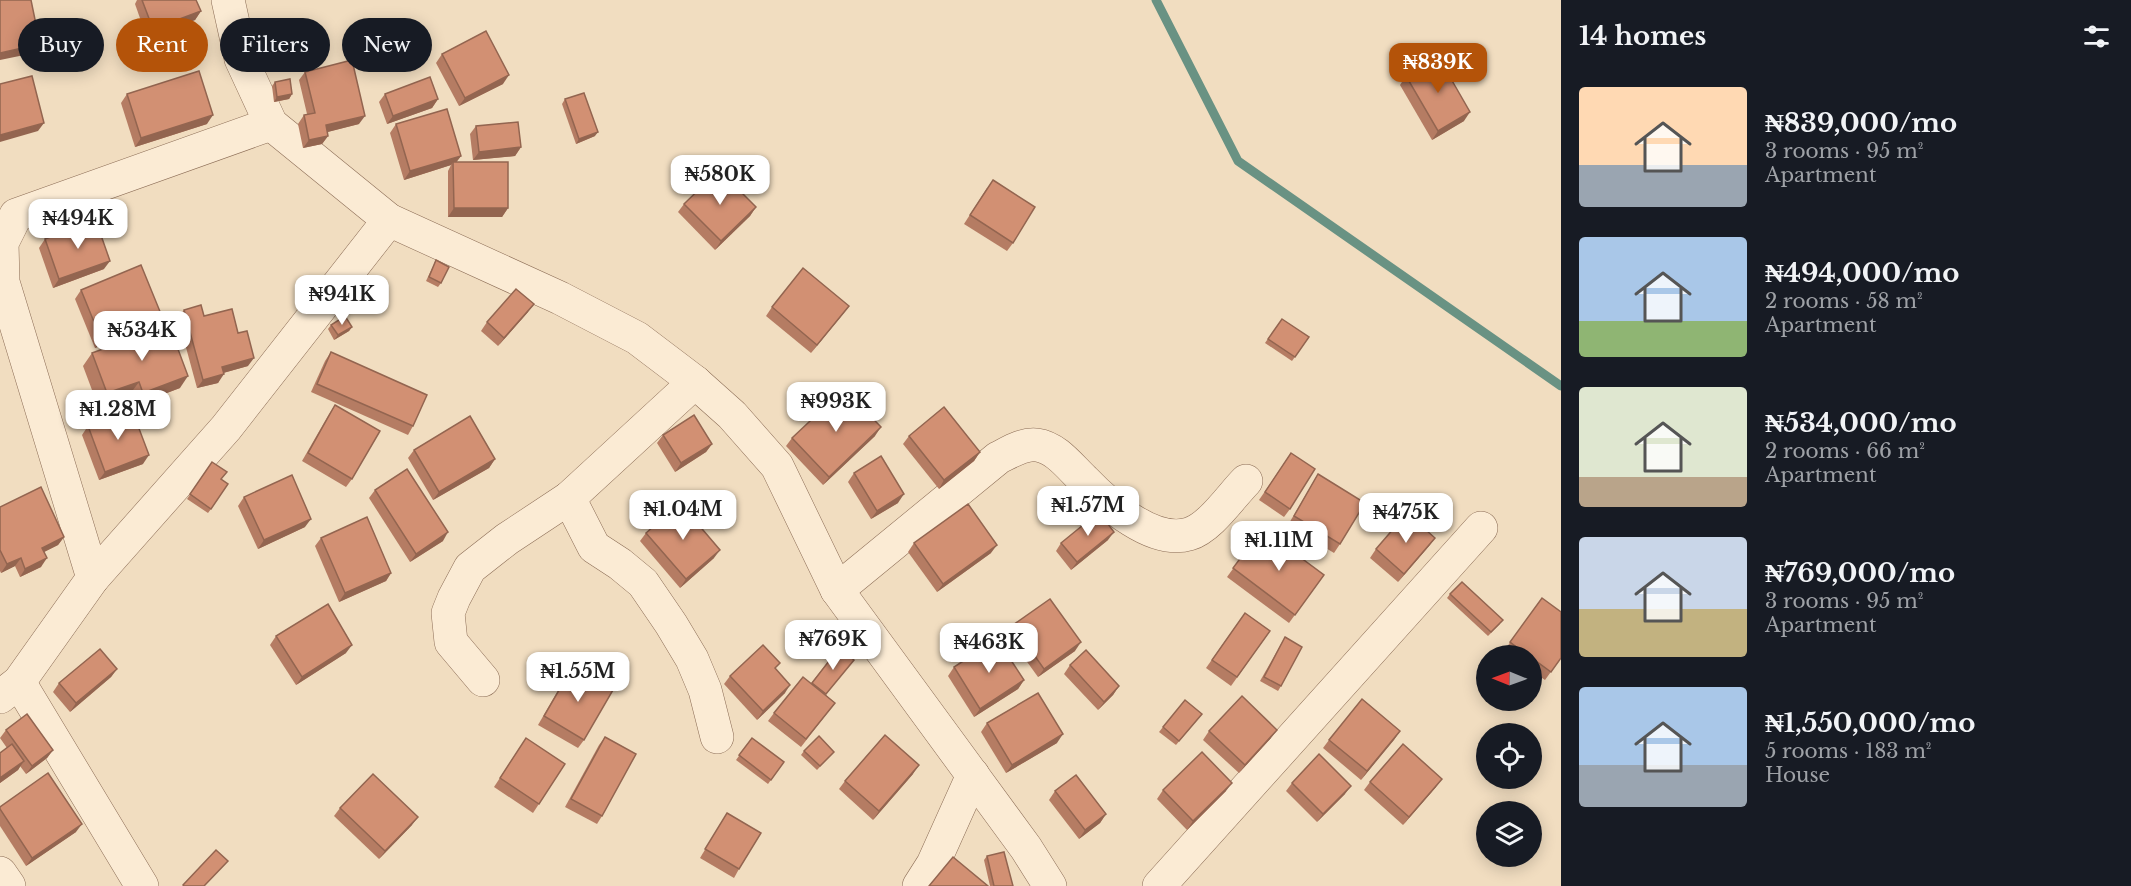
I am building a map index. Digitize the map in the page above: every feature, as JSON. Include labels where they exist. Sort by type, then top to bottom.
[{"type":"street","points":[[228,0],[241,59],[270,124],[389,220],[560,298],[637,338],[695,382],[732,415],[777,466],[837,590],[1026,848],[1050,886]]},
{"type":"street","points":[[93,578],[3,282],[2,243],[16,215],[270,124]]},
{"type":"street","points":[[142,886],[9,690],[93,578],[226,428],[389,220]]},
{"type":"street","points":[[483,680],[451,642],[448,613],[453,598],[470,568],[507,539],[569,498],[695,382]]},
{"type":"street","points":[[837,590],[998,458],[1021,448],[1035,445],[1052,450],[1104,501],[1147,529],[1169,535],[1189,534],[1206,524],[1246,481]]},
{"type":"street","points":[[569,498],[594,548],[620,564],[643,583],[671,624],[692,660],[705,690],[717,737]]},
{"type":"street","points":[[1159,886],[1481,528]]},
{"type":"street","points":[[919,886],[933,864],[973,775]]},
{"type":"street","points":[[0,873],[9,886]]},
{"type":"building","points":[[0,0],[31,0],[35,18],[18,18],[18,49],[0,53]]},
{"type":"building","points":[[142,0],[196,0],[201,11],[182,18],[149,18]]},
{"type":"building","points":[[486,31],[509,75],[465,98],[442,54]]},
{"type":"building","points":[[1439,58],[1470,112],[1438,131],[1406,76]]},
{"type":"building","points":[[342,63],[342,72],[355,72],[365,116],[326,125],[328,136],[309,140],[304,115],[315,113],[305,72],[330,72],[330,66]]},
{"type":"building","points":[[199,72],[213,115],[141,138],[127,94]]},
{"type":"building","points":[[32,76],[44,123],[0,135],[0,84]]},
{"type":"building","points":[[430,77],[438,99],[393,116],[385,94]]},
{"type":"building","points":[[290,79],[292,94],[277,97],[275,82]]},
{"type":"building","points":[[584,93],[598,132],[579,139],[565,99]]},
{"type":"building","points":[[447,109],[461,156],[410,171],[396,124]]},
{"type":"building","points":[[518,122],[521,147],[479,152],[476,126]]},
{"type":"building","points":[[453,162],[508,162],[508,208],[454,208]]},
{"type":"building","points":[[719,170],[756,207],[721,241],[684,204]]},
{"type":"building","points":[[993,180],[1035,207],[1013,243],[970,215]]},
{"type":"building","points":[[96,221],[110,261],[59,279],[45,239]]},
{"type":"building","points":[[436,260],[449,267],[441,283],[429,277]]},
{"type":"building","points":[[141,265],[161,314],[101,339],[81,290]]},
{"type":"building","points":[[803,268],[849,306],[817,345],[772,307]]},
{"type":"building","points":[[516,289],[534,304],[504,338],[487,322]]},
{"type":"building","points":[[201,305],[204,316],[232,309],[238,333],[247,331],[254,358],[222,367],[224,374],[203,380],[184,310]]},
{"type":"building","points":[[345,316],[352,327],[338,335],[331,325]]},
{"type":"building","points":[[1282,319],[1309,337],[1295,357],[1268,339]]},
{"type":"building","points":[[169,325],[188,376],[143,393],[139,382],[107,393],[92,353]]},
{"type":"building","points":[[331,352],[427,395],[413,426],[317,384]]},
{"type":"building","points":[[844,389],[881,427],[829,477],[792,438]]},
{"type":"building","points":[[335,405],[380,431],[352,479],[308,453]]},
{"type":"building","points":[[944,407],[980,452],[944,480],[909,436]]},
{"type":"building","points":[[132,410],[149,455],[105,472],[88,426]]},
{"type":"building","points":[[694,415],[712,444],[681,463],[663,435]]},
{"type":"building","points":[[470,416],[495,459],[439,492],[414,450]]},
{"type":"building","points":[[1291,453],[1315,469],[1290,509],[1265,492]]},
{"type":"building","points":[[881,456],[904,494],[877,511],[854,473]]},
{"type":"building","points":[[212,462],[227,472],[221,479],[228,484],[211,509],[190,494]]},
{"type":"building","points":[[407,469],[448,532],[416,554],[375,490]]},
{"type":"building","points":[[1318,474],[1365,503],[1340,544],[1294,516]]},
{"type":"building","points":[[292,475],[311,519],[264,540],[244,497]]},
{"type":"building","points":[[41,487],[64,537],[42,548],[47,558],[25,569],[21,558],[7,564],[0,550],[0,507]]},
{"type":"building","points":[[680,503],[720,550],[686,579],[646,533]]},
{"type":"building","points":[[968,504],[997,545],[943,584],[914,543]]},
{"type":"building","points":[[1099,512],[1114,532],[1077,562],[1061,543]]},
{"type":"building","points":[[1407,513],[1435,538],[1404,574],[1376,549]]},
{"type":"building","points":[[367,517],[391,573],[345,593],[321,538]]},
{"type":"building","points":[[1262,529],[1324,575],[1295,615],[1233,568]]},
{"type":"building","points":[[1462,582],[1503,620],[1491,632],[1450,594]]},
{"type":"building","points":[[1542,598],[1561,612],[1561,658],[1551,672],[1542,665],[1542,645],[1514,645],[1510,642]]},
{"type":"building","points":[[1050,599],[1081,642],[1044,669],[1013,625]]},
{"type":"building","points":[[328,604],[352,645],[302,677],[276,636]]},
{"type":"building","points":[[1245,613],[1270,631],[1237,677],[1212,660]]},
{"type":"building","points":[[1285,637],[1302,647],[1281,686],[1264,677]]},
{"type":"building","points":[[997,639],[1024,680],[980,709],[954,667]]},
{"type":"building","points":[[763,645],[780,663],[775,668],[790,685],[763,711],[730,676]]},
{"type":"building","points":[[839,648],[854,660],[826,694],[812,683]]},
{"type":"building","points":[[100,649],[117,669],[76,703],[59,683]]},
{"type":"building","points":[[1086,650],[1119,686],[1104,702],[1070,665]]},
{"type":"building","points":[[573,666],[613,690],[584,740],[544,716]]},
{"type":"building","points":[[803,677],[835,703],[806,739],[774,713]]},
{"type":"building","points":[[1038,693],[1063,734],[1012,765],[987,723]]},
{"type":"building","points":[[1242,696],[1277,730],[1245,765],[1209,731]]},
{"type":"building","points":[[1362,699],[1400,731],[1367,771],[1329,740]]},
{"type":"building","points":[[1185,700],[1202,714],[1179,741],[1163,727]]},
{"type":"building","points":[[27,714],[53,750],[32,766],[6,730]]},
{"type":"building","points":[[885,735],[919,765],[879,811],[845,781]]},
{"type":"building","points":[[819,736],[834,752],[820,766],[804,751]]},
{"type":"building","points":[[605,737],[636,754],[602,816],[571,799]]},
{"type":"building","points":[[526,738],[565,764],[539,804],[500,778]]},
{"type":"building","points":[[752,738],[784,762],[771,780],[739,755]]},
{"type":"building","points":[[12,744],[24,761],[0,778],[0,753]]},
{"type":"building","points":[[1403,744],[1442,779],[1409,817],[1370,782]]},
{"type":"building","points":[[1202,752],[1232,783],[1193,821],[1163,790]]},
{"type":"building","points":[[1319,754],[1351,786],[1323,814],[1292,783]]},
{"type":"building","points":[[48,773],[82,824],[32,858],[0,807]]},
{"type":"building","points":[[373,774],[418,817],[385,851],[340,808]]},
{"type":"building","points":[[1076,775],[1106,814],[1085,830],[1055,791]]},
{"type":"building","points":[[727,813],[761,833],[739,869],[705,849]]},
{"type":"building","points":[[216,850],[228,861],[204,886],[184,886],[183,885]]},
{"type":"building","points":[[1004,852],[1013,886],[994,886],[987,856]]},
{"type":"building","points":[[953,857],[988,886],[929,886]]},
{"type":"waterway","points":[[1156,0],[1238,161],[1561,386]]}]
